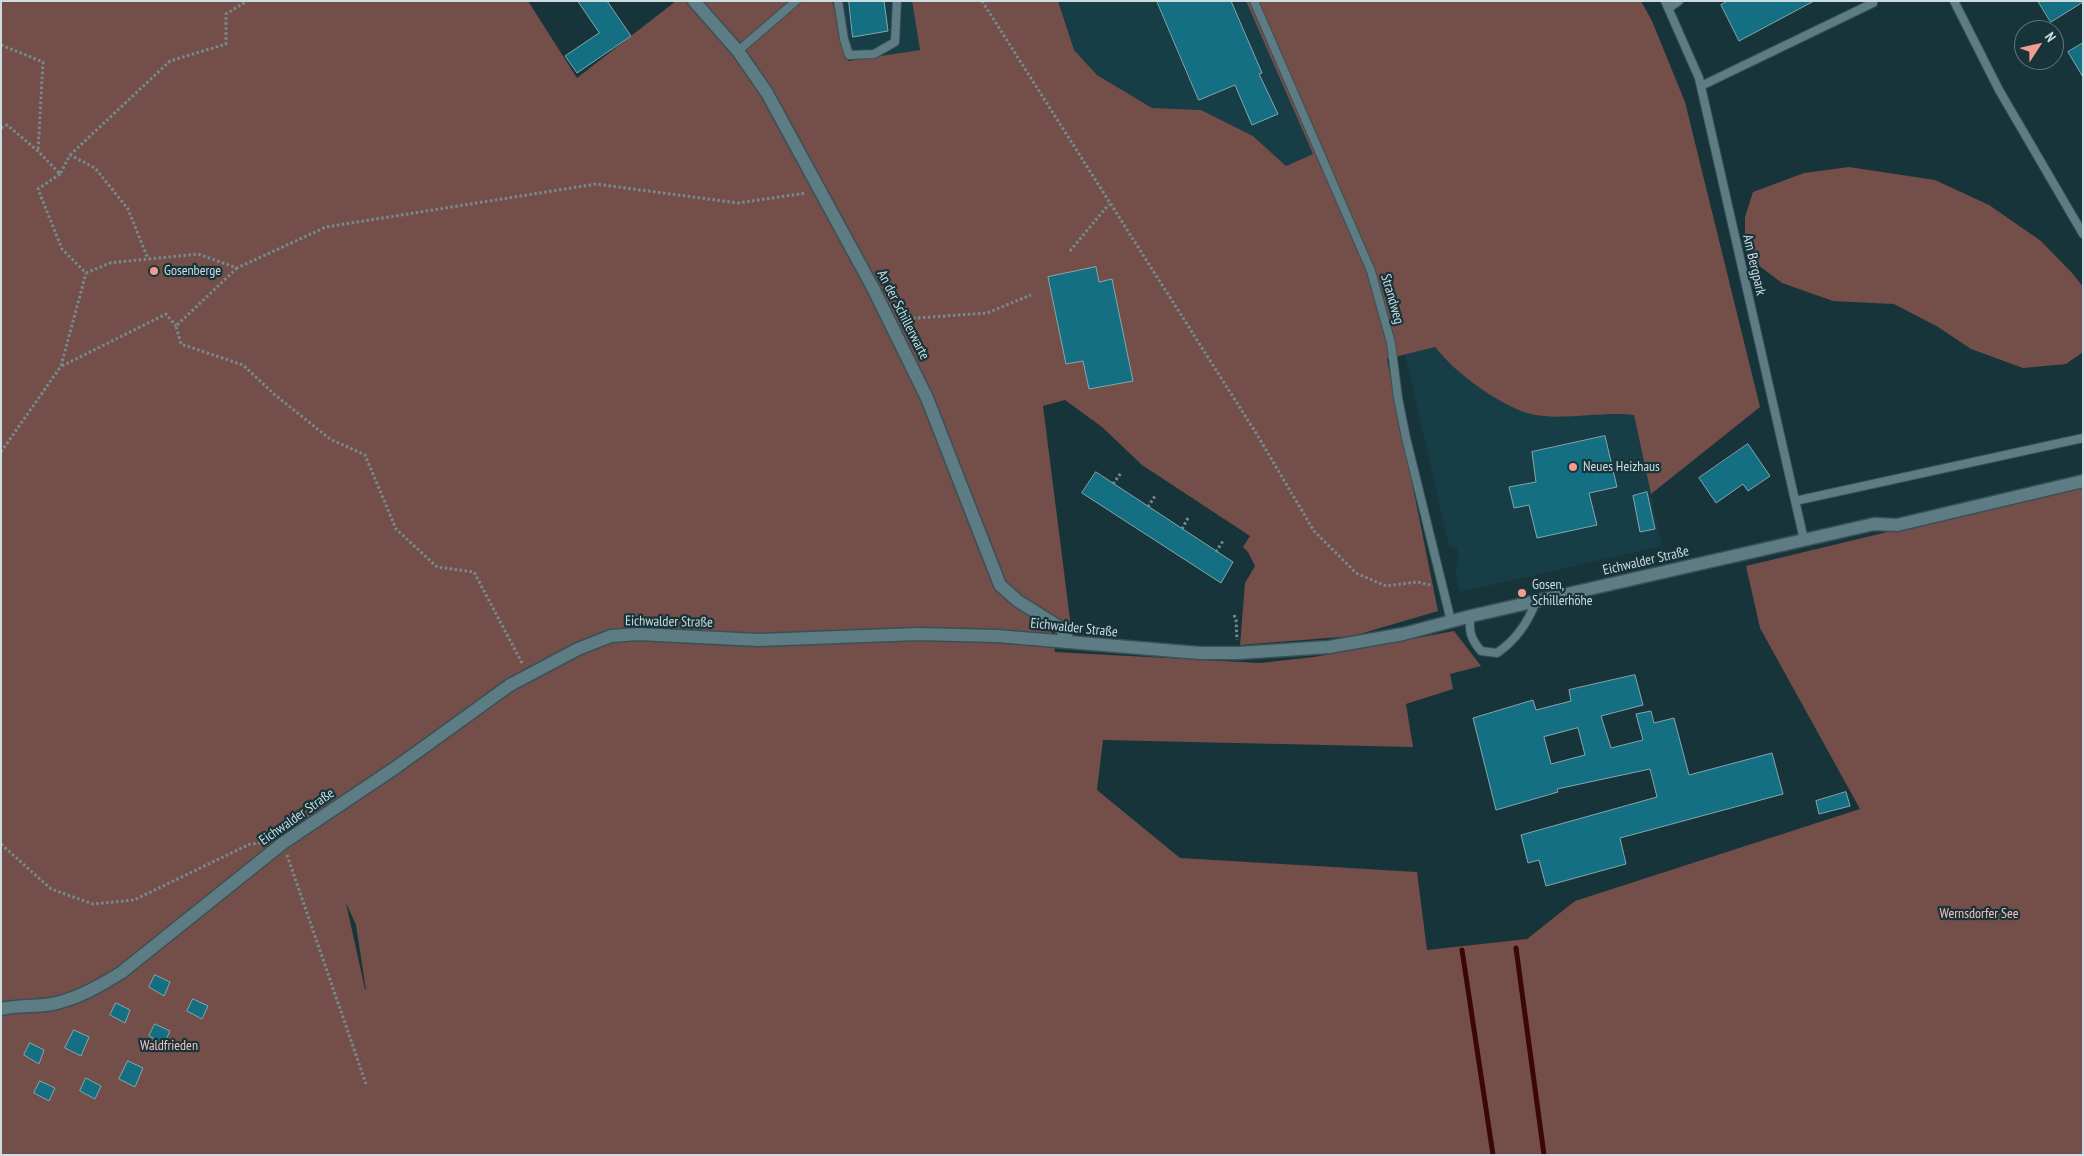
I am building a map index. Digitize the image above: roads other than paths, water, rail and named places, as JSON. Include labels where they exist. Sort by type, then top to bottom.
[{"type":"street","name":"An der Schillerwarte","points":[[694,1],[738,51],[767,93],[821,190],[889,320],[927,398],[1000,585],[1018,601],[1062,628],[1068,642]]},
{"type":"street","name":"Eichwalder Straße","points":[[1,1009],[50,1005],[68,1000],[102,985],[122,972],[283,843],[528,675],[611,636],[638,634],[759,640],[918,634],[997,636],[1141,650],[1238,653],[1355,644],[1874,524],[1897,525],[2083,481]]},
{"type":"lane","points":[[738,51],[796,1]]},
{"type":"lane","points":[[838,1],[844,39],[849,55],[874,54],[895,42],[897,1]]},
{"type":"lane","name":"Strandweg","points":[[1254,1],[1371,271],[1391,343],[1398,398],[1406,438],[1451,621]]},
{"type":"lane","points":[[1667,5],[1679,1]]},
{"type":"lane","points":[[1954,1],[1999,90],[2083,234]]},
{"type":"lane","points":[[1701,86],[1873,3]]},
{"type":"lane","name":"Am Bergpark","points":[[1667,5],[1701,86],[1804,540]]},
{"type":"lane","points":[[1795,501],[2083,438]]},
{"type":"lane","points":[[1471,616],[1469,626],[1471,639],[1480,650],[1497,653],[1515,638],[1530,617],[1536,601]]},
{"type":"waterway","points":[[1516,948],[1544,1155]]},
{"type":"waterway","points":[[1462,950],[1493,1155]]},
{"type":"place","name":"Gosenberge","points":[[154,271]]},
{"type":"place","name":"Neues Heizhaus","points":[[1573,467]]},
{"type":"place","name":"Gosen, Schillerhöhe","points":[[1522,593]]},
{"type":"park label","name":"Wernsdorfer See","points":[[1979,914]]},
{"type":"park label","name":"Waldfrieden","points":[[169,1046]]}]
